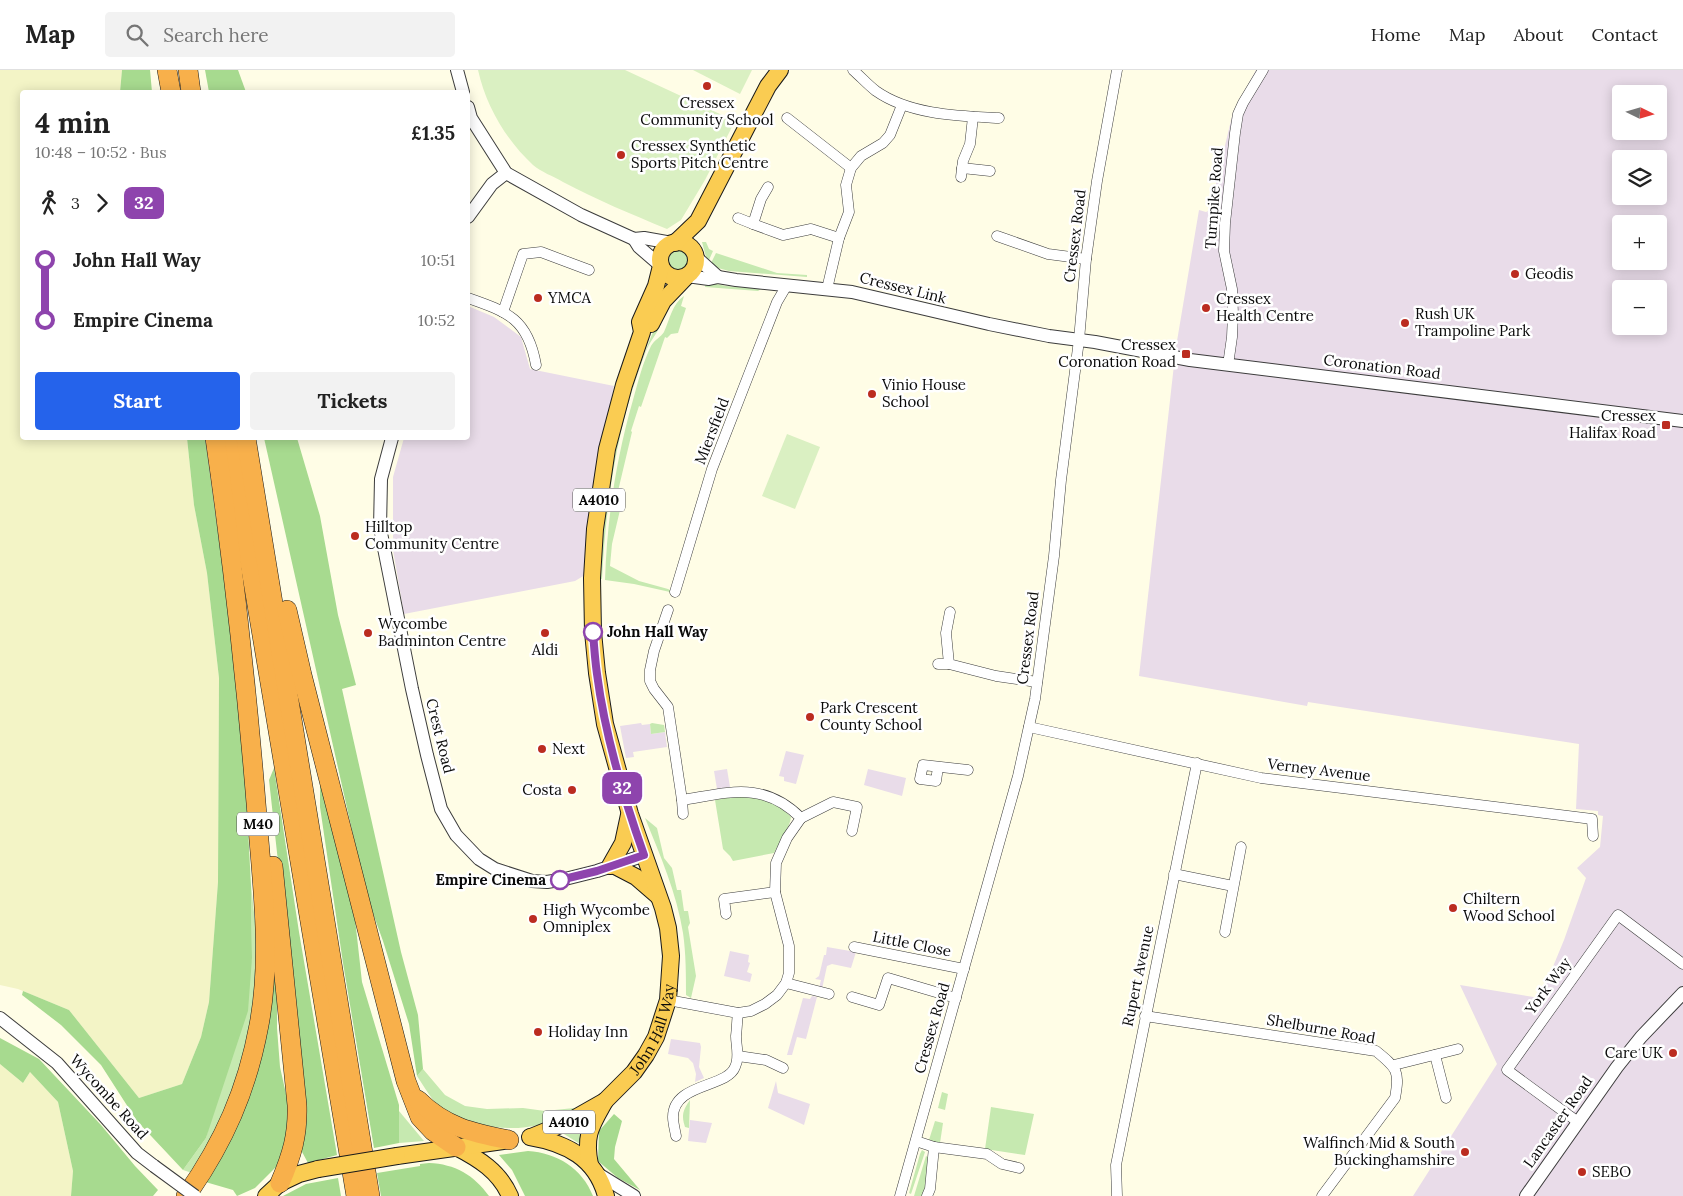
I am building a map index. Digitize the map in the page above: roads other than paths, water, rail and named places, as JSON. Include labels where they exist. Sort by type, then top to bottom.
[{"type":"highway","points":[[167,70],[171,90]]},
{"type":"highway","points":[[188,70],[191,90]]},
{"type":"highway","name":"A4010","points":[[661,266],[663,250],[674,243],[698,220],[768,86],[780,70]]},
{"type":"highway","name":"A4010","points":[[687,276],[695,268],[698,220]]},
{"type":"highway","points":[[674,243],[686,244],[694,251],[696,256]]},
{"type":"highway","points":[[661,266],[669,276],[680,278],[687,276]]},
{"type":"highway","name":"John Hall Way","points":[[642,332],[640,322],[656,286],[661,266]]},
{"type":"highway","name":"John Hall Way","points":[[531,1137],[568,1122],[605,1101],[634,1072],[656,1037],[668,1000],[671,956],[668,928],[630,814],[605,724],[596,673],[592,578],[595,529],[607,449],[624,385],[642,332],[650,324],[668,293],[687,276]]},
{"type":"highway","name":"M40","points":[[186,1196],[208,1164],[230,1124],[248,1074],[259,1024],[265,974],[263,888],[249,717],[215,440]]},
{"type":"highway","name":"M40","points":[[223,440],[258,715],[297,1105],[298,1126],[294,1147],[280,1183]]},
{"type":"highway","name":"M40","points":[[229,440],[356,1196]]},
{"type":"highway","points":[[247,440],[370,1196]]},
{"type":"highway","points":[[248,440],[267,517],[302,675],[409,1090],[420,1117],[430,1130],[479,1159],[494,1171],[503,1182],[510,1196]]},
{"type":"highway","points":[[630,814],[623,843],[611,866],[636,877],[659,897]]},
{"type":"highway","points":[[409,1090],[429,1111],[442,1120],[464,1129],[509,1140]]},
{"type":"highway","name":"John Hall Way","points":[[592,1168],[587,1152],[588,1135],[605,1101]]},
{"type":"highway","points":[[266,1196],[280,1183],[299,1174],[318,1169],[531,1137],[551,1142],[579,1154],[592,1168],[606,1196]]},
{"type":"street","points":[[457,70],[462,90]]},
{"type":"street","points":[[853,70],[876,91],[902,105],[927,111],[973,117],[999,118]]},
{"type":"street","name":"Cressex Road","points":[[900,1196],[1018,776],[1029,727],[1037,682],[1079,340],[1086,259],[1097,181],[1117,70]]},
{"type":"street","name":"Turnpike Road","points":[[1228,365],[1233,314],[1232,289],[1224,251],[1225,223],[1235,133],[1242,103],[1263,70]]},
{"type":"street","points":[[827,289],[839,238],[849,212],[846,185],[851,168],[861,156],[883,143],[890,135],[902,105]]},
{"type":"street","points":[[470,114],[506,173],[581,214],[634,239],[644,238],[674,243]]},
{"type":"street","points":[[973,117],[970,144],[961,173],[990,172]]},
{"type":"street","points":[[787,118],[851,168]]},
{"type":"street","points":[[470,214],[492,184],[506,173]]},
{"type":"street","points":[[753,224],[761,199],[768,187]]},
{"type":"street","points":[[738,218],[784,235],[811,229],[839,238]]},
{"type":"street","points":[[997,236],[1048,254],[1086,259]]},
{"type":"street","points":[[634,239],[639,247],[661,266]]},
{"type":"street","points":[[503,312],[523,254],[541,252],[589,270]]},
{"type":"street","points":[[696,256],[718,277]]},
{"type":"street","name":"Cressex Link","points":[[687,276],[709,279],[718,277],[852,292],[998,326],[1079,340]]},
{"type":"street","name":"Miersfield","points":[[675,592],[712,469],[777,302],[787,285]]},
{"type":"street","points":[[470,299],[514,318],[530,340],[536,365]]},
{"type":"street","name":"Coronation Road","points":[[1079,340],[1228,365],[1683,421]]},
{"type":"street","name":"Crest Road","points":[[391,440],[381,479],[380,528],[412,689],[441,809],[456,835],[479,859],[495,869],[532,881],[547,882],[581,875],[644,855]]},
{"type":"street","points":[[668,610],[654,651],[650,680],[654,689],[668,707],[683,814]]},
{"type":"street","points":[[950,612],[946,633],[944,664],[996,676],[1037,682]]},
{"type":"street","name":"Verney Avenue","points":[[1029,727],[1261,778],[1592,819],[1593,836]]},
{"type":"street","name":"Rupert Avenue","points":[[1118,1196],[1116,1165],[1197,764]]},
{"type":"street","points":[[938,767],[968,770]]},
{"type":"street","points":[[682,800],[738,791],[754,792],[772,798],[794,811],[800,818]]},
{"type":"street","points":[[668,1000],[738,1013],[751,1011],[777,995],[786,983],[789,972],[789,946],[775,892],[776,863],[787,838],[800,818],[833,802],[857,807],[852,831]]},
{"type":"street","points":[[1225,932],[1241,847]]},
{"type":"street","points":[[1174,874],[1233,886]]},
{"type":"street","points":[[726,914],[724,899],[775,892]]},
{"type":"street","name":"York Way","points":[[1578,1122],[1507,1070],[1618,915],[1683,964]]},
{"type":"street","name":"Little Close","points":[[854,948],[964,969]]},
{"type":"street","points":[[852,997],[879,1005],[888,978],[956,998]]},
{"type":"street","points":[[786,983],[829,994]]},
{"type":"street","name":"Lancaster Road","points":[[1526,1196],[1617,1067],[1641,1037],[1683,993]]},
{"type":"street","points":[[676,1136],[673,1116],[678,1101],[696,1089],[722,1078],[735,1068],[738,1056],[736,1038],[738,1013]]},
{"type":"street","name":"Shelburne Road","points":[[1145,1016],[1376,1051],[1394,1066]]},
{"type":"street","name":"Wycombe Road","points":[[0,1018],[57,1063],[137,1153],[195,1196]]},
{"type":"street","points":[[1322,1196],[1395,1098],[1398,1081],[1394,1066],[1458,1049]]},
{"type":"street","points":[[1435,1055],[1446,1098]]},
{"type":"street","points":[[738,1056],[766,1060],[783,1068]]},
{"type":"street","points":[[916,1140],[934,1146],[987,1154],[1002,1164],[1020,1168]]},
{"type":"street","points":[[928,1196],[934,1146]]},
{"type":"street","points":[[592,1168],[634,1196]]},
{"type":"place","name":"Cressex Community School","points":[[707,86]]},
{"type":"place","name":"Cressex Synthetic Sports Pitch Centre","points":[[621,155]]},
{"type":"place","name":"Geodis","points":[[1515,274]]},
{"type":"place","name":"YMCA","points":[[538,298]]},
{"type":"place","name":"Cressex Health Centre","points":[[1206,308]]},
{"type":"place","name":"Rush UK Trampoline Park","points":[[1405,323]]},
{"type":"place","name":"Cressex Coronation Road","points":[[1186,354]]},
{"type":"place","name":"Vinio House School","points":[[872,394]]},
{"type":"place","name":"Cressex Halifax Road","points":[[1666,425]]},
{"type":"place","name":"Hilltop Community Centre","points":[[355,536]]},
{"type":"place","name":"John Hall Way","points":[[593,632]]},
{"type":"place","name":"Wycombe Badminton Centre","points":[[368,633]]},
{"type":"place","name":"Aldi","points":[[545,633]]},
{"type":"place","name":"Park Crescent County School","points":[[810,717]]},
{"type":"place","name":"Next","points":[[542,749]]},
{"type":"place","name":"Costa","points":[[572,790]]},
{"type":"place","name":"Empire Cinema","points":[[560,880]]},
{"type":"place","name":"Chiltern Wood School","points":[[1453,908]]},
{"type":"place","name":"High Wycombe Omniplex","points":[[533,919]]},
{"type":"place","name":"Holiday Inn","points":[[538,1032]]},
{"type":"place","name":"Care UK","points":[[1673,1053]]},
{"type":"place","name":"Walfinch Mid & South Buckinghamshire","points":[[1465,1152]]},
{"type":"place","name":"SEBO","points":[[1582,1172]]}]
